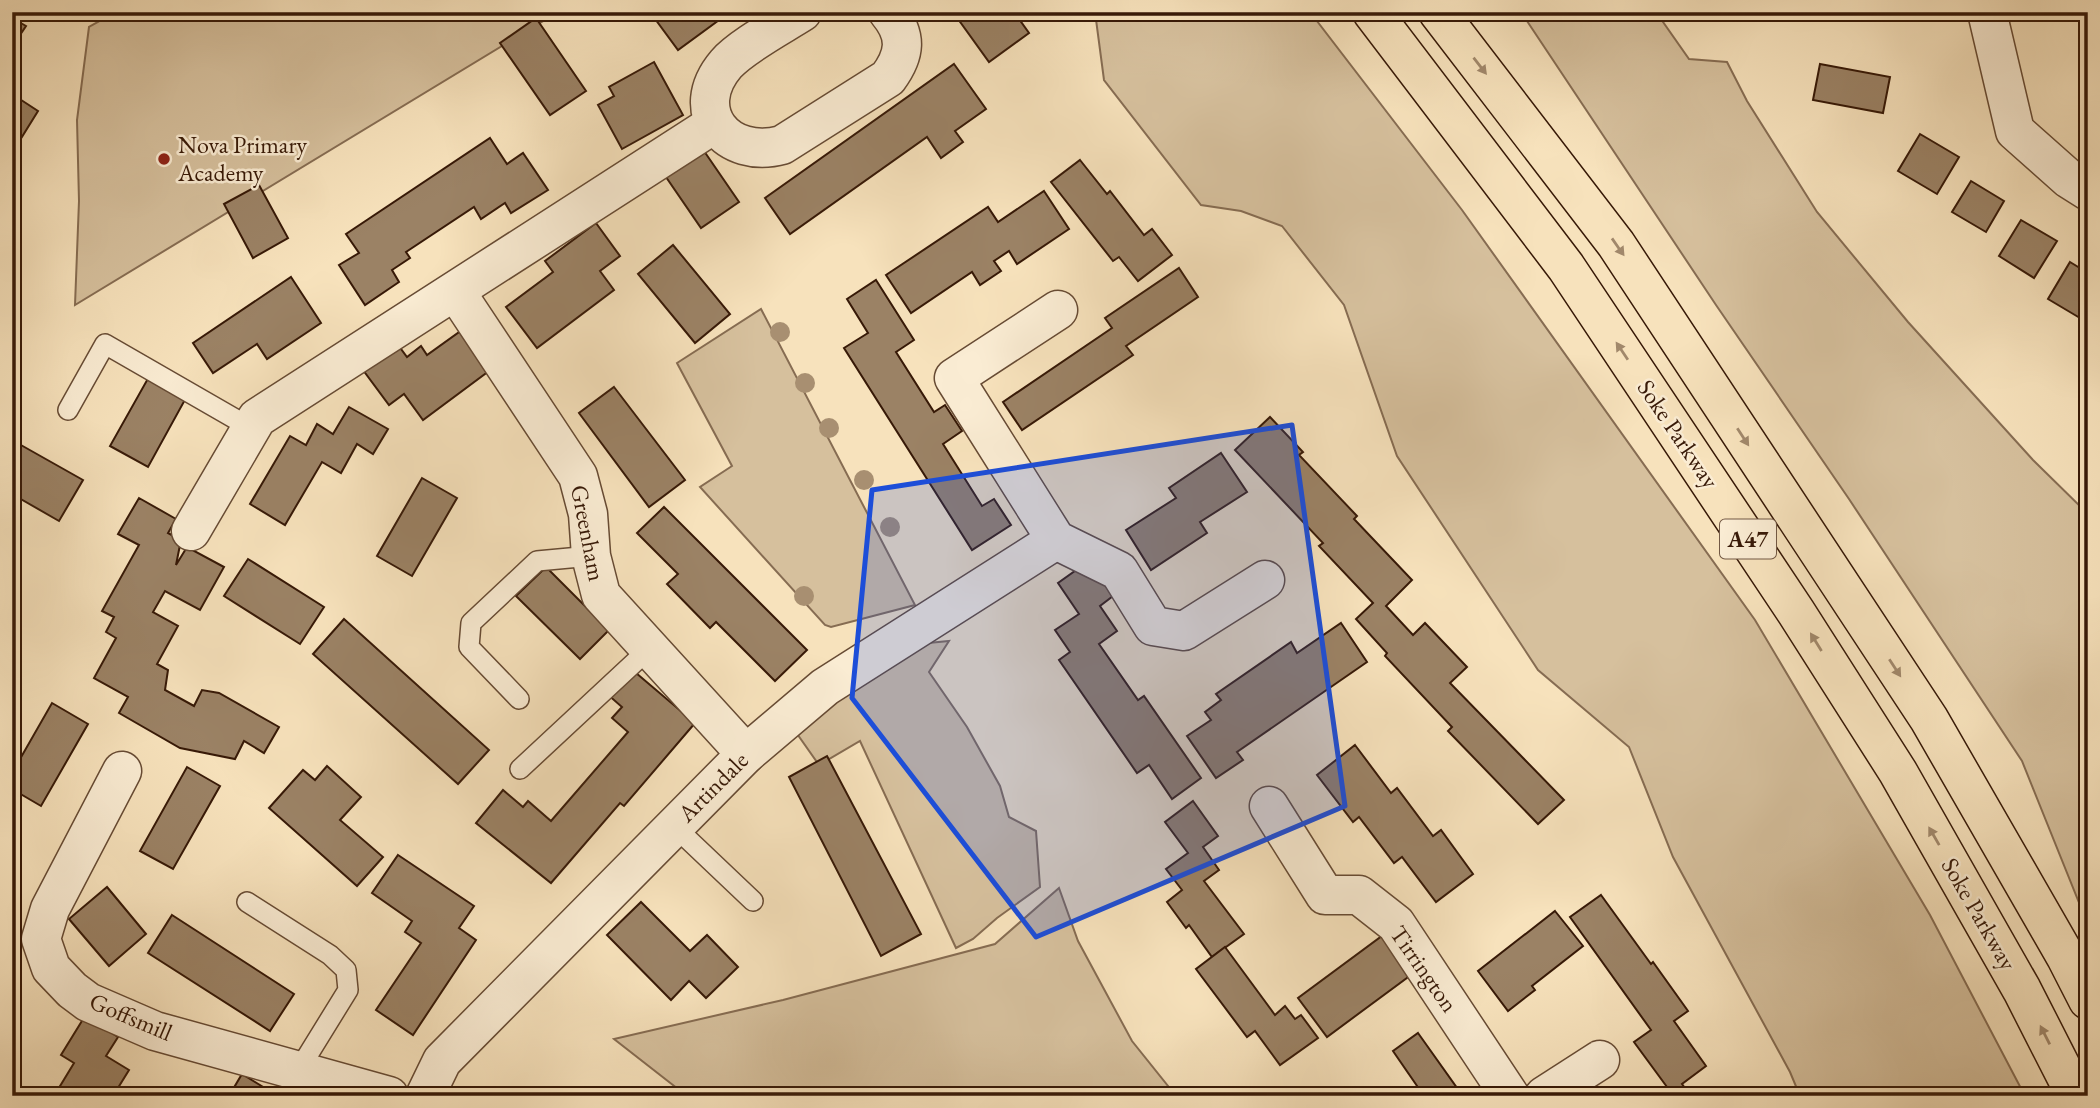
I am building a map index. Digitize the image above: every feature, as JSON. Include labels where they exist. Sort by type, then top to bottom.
[{"type":"highway","name":"Soke Parkway","points":[[1372,12],[1566,267],[1796,612],[1898,772],[2022,990],[2076,1096]]},
{"type":"highway","name":"A47","points":[[1438,12],[1616,244],[1929,719],[2088,1000]]},
{"type":"street","points":[[802,12],[738,54],[726,65],[714,84],[709,103],[714,124],[728,139],[746,147],[766,149],[782,145],[888,78],[900,62],[903,41],[896,21],[888,12]]},
{"type":"street","points":[[1987,12],[2015,131],[2069,179],[2088,191]]},
{"type":"street","points":[[191,531],[257,418],[714,124]]},
{"type":"street","name":"Greenham","points":[[456,292],[578,476],[588,514],[591,556],[601,595],[746,754]]},
{"type":"street","points":[[1058,310],[954,378],[1056,540],[1119,571],[1153,626],[1184,631],[1265,580]]},
{"type":"street","name":"Artindale","points":[[425,1096],[442,1061],[746,754],[825,687],[1056,540]]},
{"type":"street","name":"Goffsmill","points":[[122,771],[50,909],[41,939],[51,968],[88,1002],[155,1031],[309,1081],[389,1096]]},
{"type":"street","name":"Tirrington","points":[[1269,806],[1325,895],[1359,895],[1396,924],[1510,1096]]},
{"type":"street","points":[[1544,1096],[1600,1060]]},
{"type":"lane","points":[[68,410],[106,344],[251,428]]},
{"type":"lane","points":[[519,699],[469,647],[471,622],[537,561],[591,556]]},
{"type":"lane","points":[[520,769],[650,648]]},
{"type":"lane","points":[[674,826],[753,901]]},
{"type":"lane","points":[[247,902],[330,955],[346,970],[348,990],[309,1081]]},
{"type":"highlighted area","points":[[1292,425],[1345,806],[1036,937],[852,698],[872,490]]},
{"type":"shaded area","name":"Nova Primary Academy","points":[[116,12],[558,12],[75,305],[79,201],[77,120],[89,27]]},
{"type":"shaded area","points":[[1095,12],[1310,12],[1462,210],[1755,620],[1930,915],[2025,1096],[1800,1096],[1790,1072],[1673,857],[1629,747],[1538,670],[1397,456],[1344,305],[1282,226],[1241,211],[1201,205],[1104,80]]},
{"type":"shaded area","points":[[1521,12],[1656,12],[1689,59],[1727,62],[1747,101],[1817,212],[1908,322],[2033,460],[2088,514],[2088,661],[2085,664],[2088,668],[2088,925],[2022,761]]},
{"type":"shaded area","points":[[761,309],[915,605],[831,627],[825,625],[700,487],[732,466],[677,363]]},
{"type":"shaded area","points":[[949,641],[929,672],[967,727],[1000,786],[1009,817],[1036,831],[1040,887],[973,939],[956,948],[860,741],[819,765],[793,728],[918,644]]},
{"type":"shaded area","points":[[1059,888],[1078,941],[1132,1041],[1176,1096],[687,1096],[614,1039],[783,1000],[995,944]]},
{"type":"building","points":[[650,12],[730,12],[678,50]]},
{"type":"building","points":[[953,12],[1014,12],[1029,33],[989,62]]},
{"type":"building","points":[[12,18],[26,26],[12,47]]},
{"type":"building","points":[[536,18],[586,91],[550,115],[500,43]]},
{"type":"building","points":[[654,62],[683,115],[622,149],[598,105],[614,96],[609,87]]},
{"type":"building","points":[[954,64],[986,109],[955,131],[963,142],[941,158],[927,137],[790,234],[765,198]]},
{"type":"building","points":[[1820,64],[1890,77],[1883,113],[1813,100]]},
{"type":"building","points":[[12,94],[38,111],[12,153]]},
{"type":"building","points":[[1920,134],[1959,157],[1937,194],[1898,171]]},
{"type":"building","points":[[490,138],[507,164],[523,153],[548,190],[511,213],[505,203],[481,219],[474,207],[406,252],[410,258],[392,270],[399,282],[365,305],[339,265],[359,253],[346,234]]},
{"type":"building","points":[[704,151],[739,202],[701,228],[666,177]]},
{"type":"building","points":[[1080,160],[1107,194],[1110,191],[1144,235],[1152,229],[1172,255],[1138,281],[1119,257],[1113,261],[1051,182]]},
{"type":"building","points":[[1971,181],[2004,201],[1986,232],[1952,212]]},
{"type":"building","points":[[259,185],[288,238],[253,258],[224,204]]},
{"type":"building","points":[[1044,191],[1069,229],[1017,264],[1009,251],[994,261],[1001,271],[980,285],[972,272],[911,313],[886,275],[988,207],[998,222]]},
{"type":"building","points":[[2021,220],[2057,241],[2034,278],[1999,256]]},
{"type":"building","points":[[596,223],[620,256],[600,271],[614,290],[537,348],[506,307],[553,272],[545,261]]},
{"type":"building","points":[[673,245],[730,314],[695,343],[638,274]]},
{"type":"building","points":[[2070,262],[2088,273],[2088,316],[2085,321],[2048,299]]},
{"type":"building","points":[[1179,268],[1198,297],[1126,346],[1133,355],[1022,430],[1003,402],[1112,328],[1105,318]]},
{"type":"building","points":[[291,277],[321,323],[267,359],[257,344],[213,373],[193,343]]},
{"type":"building","points":[[876,280],[914,340],[896,352],[934,412],[945,405],[962,431],[943,444],[982,506],[994,499],[1011,525],[972,550],[844,348],[868,333],[847,299]]},
{"type":"building","points":[[469,325],[497,365],[423,420],[404,394],[389,405],[363,370],[398,345],[407,357],[421,346],[427,355]]},
{"type":"building","points":[[155,366],[192,387],[148,467],[110,446]]},
{"type":"building","points":[[614,387],[685,480],[649,507],[579,413]]},
{"type":"building","points":[[349,407],[388,429],[373,454],[357,444],[341,473],[322,462],[285,525],[250,504],[290,436],[306,445],[317,424],[333,434]]},
{"type":"building","points":[[1270,417],[1303,452],[1299,455],[1357,516],[1354,519],[1412,580],[1386,606],[1413,635],[1425,623],[1467,667],[1450,683],[1564,800],[1538,824],[1448,731],[1452,727],[1385,656],[1387,653],[1356,619],[1373,603],[1319,546],[1323,543],[1235,450]]},
{"type":"building","points":[[12,440],[83,480],[59,521],[12,494]]},
{"type":"building","points":[[1221,453],[1247,492],[1200,522],[1207,533],[1151,570],[1126,530],[1176,498],[1169,488]]},
{"type":"building","points":[[422,478],[457,498],[412,576],[377,556]]},
{"type":"building","points":[[139,498],[176,519],[168,533],[181,540],[176,565],[187,547],[224,567],[200,610],[165,591],[153,612],[178,626],[157,664],[168,670],[165,690],[194,706],[202,690],[219,693],[279,727],[264,753],[244,741],[235,759],[180,748],[119,713],[128,697],[94,678],[116,638],[106,632],[114,617],[102,611],[139,545],[118,534]]},
{"type":"building","points":[[664,507],[807,650],[775,681],[716,622],[710,628],[667,584],[678,574],[637,533]]},
{"type":"building","points":[[248,559],[324,607],[300,644],[224,596]]},
{"type":"building","points":[[1089,561],[1113,596],[1100,606],[1117,631],[1099,644],[1138,700],[1144,696],[1201,778],[1172,799],[1149,765],[1137,773],[1059,660],[1070,652],[1055,630],[1079,614],[1058,583]]},
{"type":"building","points":[[546,567],[609,630],[580,659],[516,596]]},
{"type":"building","points":[[344,619],[489,750],[458,784],[313,654]]},
{"type":"building","points":[[1341,623],[1367,662],[1237,752],[1243,760],[1216,778],[1187,736],[1211,720],[1205,712],[1221,700],[1216,694],[1291,642],[1297,653]]},
{"type":"building","points":[[629,667],[695,723],[624,806],[620,803],[551,883],[476,823],[503,790],[523,807],[528,801],[551,821],[628,732],[612,718],[622,707],[606,693]]},
{"type":"building","points":[[52,703],[88,724],[41,806],[12,789],[12,773]]},
{"type":"building","points":[[1355,745],[1391,793],[1397,788],[1433,836],[1441,830],[1473,874],[1436,902],[1402,857],[1394,863],[1359,817],[1353,822],[1317,775]]},
{"type":"building","points":[[827,756],[921,934],[881,956],[789,777]]},
{"type":"building","points":[[327,766],[361,797],[340,820],[383,857],[357,886],[269,808],[303,770],[315,780]]},
{"type":"building","points":[[187,767],[220,786],[173,869],[140,851]]},
{"type":"building","points":[[1193,801],[1218,836],[1203,847],[1219,870],[1204,881],[1244,934],[1212,957],[1189,925],[1186,928],[1167,902],[1182,890],[1166,869],[1188,853],[1165,822]]},
{"type":"building","points":[[398,855],[474,906],[459,928],[476,940],[413,1035],[376,1010],[421,943],[405,932],[412,921],[372,893]]},
{"type":"building","points":[[107,887],[146,934],[109,966],[69,919]]},
{"type":"building","points":[[1601,895],[1688,1011],[1674,1021],[1706,1066],[1682,1084],[1691,1096],[1655,1096],[1667,1087],[1634,1042],[1651,1030],[1570,917]]},
{"type":"building","points":[[641,902],[690,951],[707,935],[738,967],[706,998],[689,981],[671,1000],[607,935]]},
{"type":"building","points":[[1555,911],[1583,946],[1532,986],[1535,990],[1508,1011],[1478,971]]},
{"type":"building","points":[[172,915],[294,994],[270,1031],[148,953]]},
{"type":"building","points":[[1390,930],[1419,969],[1327,1037],[1298,998]]},
{"type":"building","points":[[1225,947],[1275,1015],[1285,1006],[1295,1019],[1301,1015],[1318,1038],[1280,1065],[1255,1031],[1247,1037],[1196,969]]},
{"type":"building","points":[[85,1016],[118,1037],[106,1056],[129,1070],[113,1096],[54,1096],[74,1063],[61,1055]]},
{"type":"building","points":[[1418,1033],[1461,1096],[1424,1096],[1393,1051]]},
{"type":"building","points":[[242,1074],[268,1090],[264,1096],[229,1096]]},
{"type":"place","name":"Nova Primary Academy","points":[[164,159]]}]
